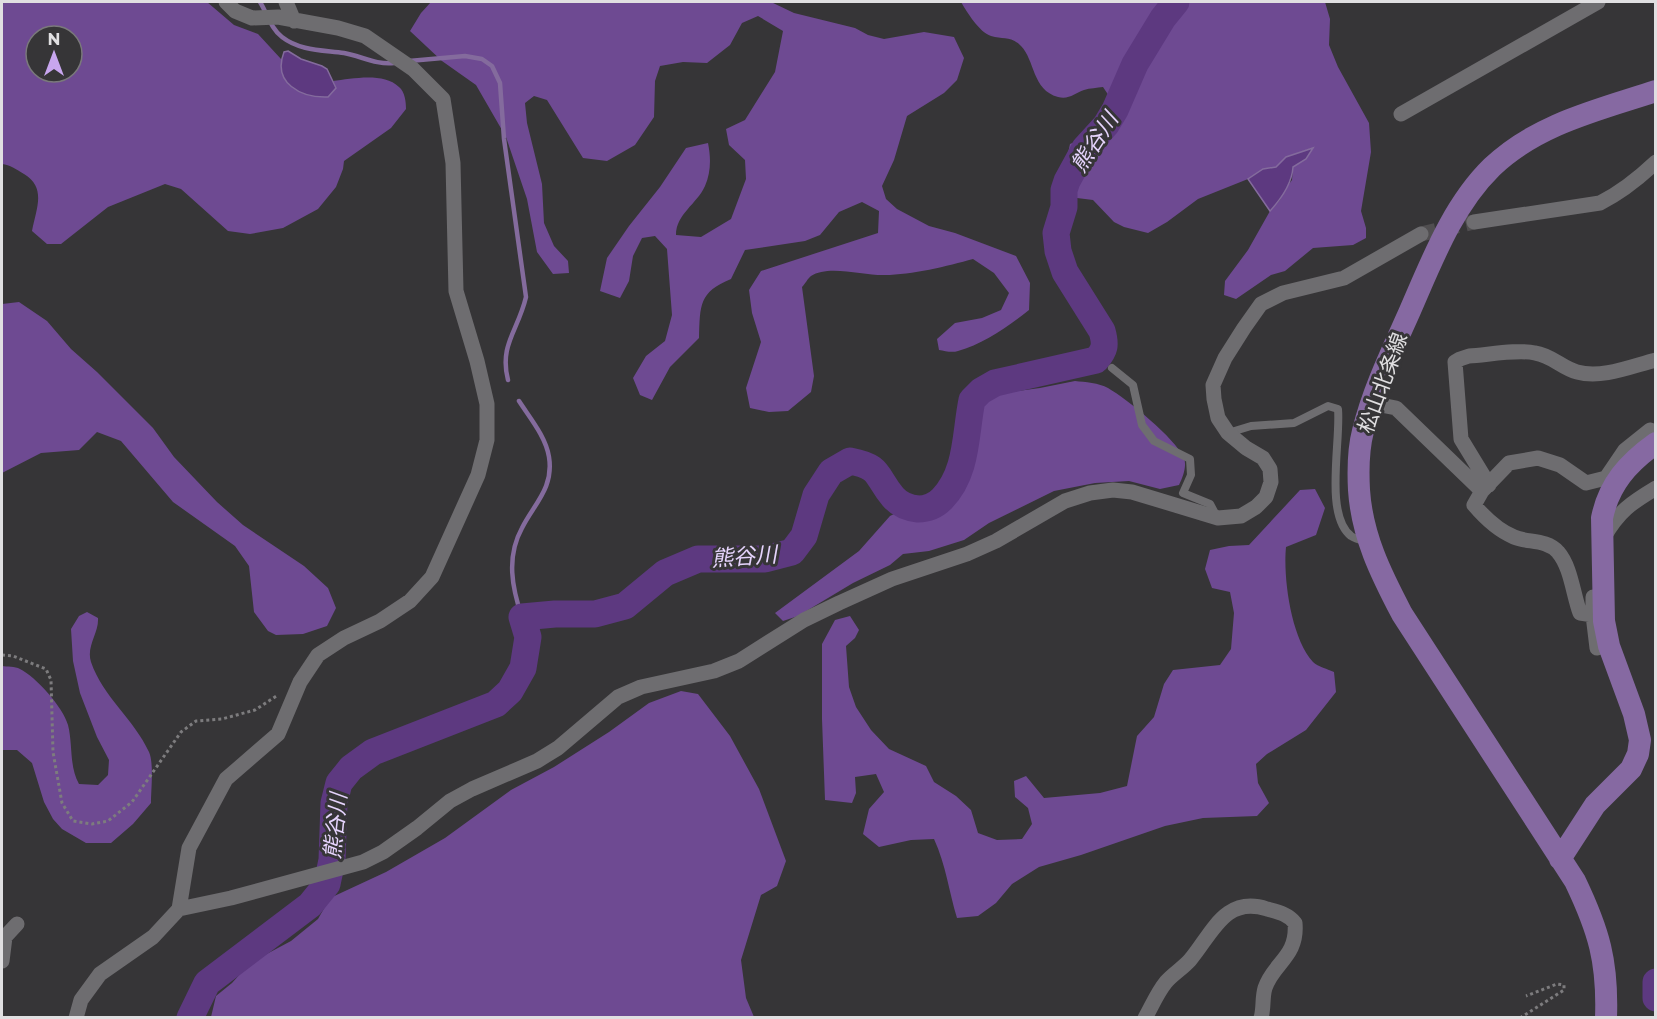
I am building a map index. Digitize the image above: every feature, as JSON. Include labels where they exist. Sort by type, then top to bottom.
[{"type":"main road","name":"松山北条線","points":[[1606,1017],[1607,986],[1599,936],[1592,915],[1560,859],[1402,614],[1368,543],[1362,516],[1359,462],[1362,434],[1371,402],[1421,285],[1456,214],[1492,167],[1526,141],[1575,116],[1655,93]]},
{"type":"main road","points":[[1560,859],[1595,806],[1631,769],[1638,754],[1640,740],[1634,714],[1609,646],[1604,621],[1602,518],[1618,469],[1653,436]]},
{"type":"street","points":[[76,1017],[81,1000],[99,974],[153,937],[179,909],[189,848],[220,789],[226,779],[278,734],[300,682],[318,655],[344,638],[380,621],[410,601],[432,577],[478,475],[487,441],[487,404],[456,291],[453,163],[443,99],[414,69],[365,36],[278,16],[252,18],[235,11],[226,2]]},
{"type":"street","points":[[286,2],[294,21]]},
{"type":"street","points":[[1401,114],[1598,2]]},
{"type":"street","points":[[1474,222],[1600,203],[1619,194],[1656,162]]},
{"type":"street","points":[[179,909],[231,898],[363,862],[383,852],[450,801],[558,748],[618,697],[641,687],[714,671],[739,661],[813,616],[892,579],[967,554],[996,541],[1065,501],[1090,493],[1113,490],[1132,492],[1218,518],[1241,516],[1256,507],[1266,497],[1271,482],[1270,469],[1263,458],[1228,433],[1218,418],[1213,385],[1225,358],[1244,328],[1261,304],[1283,293],[1344,278],[1422,234]]},
{"type":"street","points":[[1486,488],[1461,439],[1455,362],[1469,356],[1532,352],[1544,355],[1576,372],[1589,374],[1604,373],[1656,360]]},
{"type":"street","points":[[1371,402],[1396,408],[1486,488]]},
{"type":"street","points":[[1593,615],[1580,613],[1567,569],[1558,552],[1549,545],[1514,537],[1489,522],[1474,505],[1509,463],[1538,458],[1560,465],[1586,483],[1606,478],[1618,469]]},
{"type":"street","points":[[1602,539],[1615,517],[1656,488]]},
{"type":"street","points":[[1597,648],[1593,592],[1595,586],[1602,584]]},
{"type":"street","points":[[1145,1017],[1159,990],[1188,962],[1227,913],[1246,906],[1259,906],[1284,914],[1295,923],[1296,932],[1289,954],[1265,988],[1261,1017]]},
{"type":"street","points":[[2,961],[5,937],[17,924]]},
{"type":"lane","points":[[1112,368],[1133,385],[1142,424],[1154,441],[1190,459],[1191,475],[1182,494],[1210,504],[1218,518]]},
{"type":"lane","points":[[1228,433],[1251,426],[1294,423],[1328,406],[1338,409],[1335,480],[1337,512],[1350,536],[1368,543]]},
{"type":"path","points":[[2,655],[14,656],[46,669],[51,680],[53,752],[62,803],[73,822],[92,824],[108,822],[132,802],[181,732],[196,721],[222,719],[255,710],[300,682]]},
{"type":"path","points":[[1520,1017],[1564,990],[1564,985],[1557,984],[1527,996]]},
{"type":"shaded area","points":[[2,2],[207,2],[234,25],[258,34],[281,59],[282,71],[336,88],[333,81],[358,78],[385,79],[399,87],[405,100],[406,109],[391,128],[344,161],[336,187],[318,209],[283,228],[250,234],[228,231],[181,189],[165,184],[108,207],[61,244],[47,244],[32,231],[38,200],[36,186],[24,174],[2,164]]},
{"type":"shaded area","points":[[431,2],[771,2],[794,13],[855,28],[868,35],[884,39],[924,32],[954,37],[964,58],[957,80],[944,93],[907,116],[894,160],[882,186],[886,199],[897,209],[929,226],[955,233],[1016,256],[1030,283],[1029,310],[977,344],[956,352],[944,351],[939,350],[937,339],[955,323],[982,318],[1001,310],[1009,293],[994,273],[973,259],[929,270],[895,275],[837,271],[818,273],[810,277],[802,287],[814,376],[811,392],[788,411],[769,412],[750,408],[746,388],[761,342],[752,313],[749,290],[761,271],[878,233],[879,211],[862,202],[839,212],[820,235],[805,241],[745,250],[731,279],[713,289],[703,301],[699,338],[670,367],[652,400],[640,395],[633,378],[646,356],[665,341],[672,315],[667,249],[655,236],[642,238],[633,256],[629,281],[620,298],[600,291],[607,258],[686,148],[708,143],[709,170],[705,186],[679,221],[676,235],[701,237],[731,219],[746,179],[745,160],[729,145],[726,129],[745,120],[775,72],[783,31],[758,16],[742,23],[730,45],[707,63],[683,62],[660,66],[655,81],[654,117],[635,145],[607,161],[583,158],[547,100],[534,96],[525,103],[527,123],[542,184],[544,223],[554,246],[568,261],[569,273],[553,274],[537,252],[527,199],[506,137],[476,85],[442,61],[410,31]]},
{"type":"shaded area","points":[[961,2],[1325,2],[1330,19],[1329,45],[1338,67],[1369,123],[1371,152],[1361,211],[1366,228],[1366,238],[1353,245],[1313,248],[1285,271],[1271,275],[1236,299],[1224,295],[1225,281],[1248,250],[1270,211],[1292,180],[1293,167],[1306,159],[1312,148],[1286,157],[1276,167],[1263,169],[1248,179],[1198,199],[1148,233],[1124,227],[1114,222],[1093,200],[1077,198],[1064,192],[1064,171],[1070,144],[1098,132],[1111,112],[1111,99],[1103,87],[1086,89],[1065,98],[1050,93],[1043,88],[1021,46],[1010,39],[987,34],[974,21]]},
{"type":"shaded area","points":[[288,51],[301,59],[327,69],[336,88],[328,97],[308,95],[291,86],[282,72],[281,63],[284,52]]},
{"type":"shaded area","points":[[1313,148],[1306,159],[1293,167],[1291,179],[1285,191],[1270,211],[1248,179],[1263,169],[1276,167],[1286,157]]},
{"type":"shaded area","points":[[19,302],[47,321],[71,349],[153,428],[174,457],[217,502],[243,525],[304,566],[328,588],[336,608],[327,626],[303,634],[276,635],[268,631],[254,612],[249,566],[235,546],[173,502],[121,441],[97,432],[79,450],[41,453],[2,473],[2,304]]},
{"type":"shaded area","points":[[1075,381],[1108,388],[1138,410],[1171,440],[1185,461],[1179,485],[1160,489],[1129,481],[1095,483],[1054,491],[989,523],[964,540],[929,551],[903,554],[890,565],[853,583],[798,616],[783,621],[775,613],[859,551],[890,516],[922,500],[942,485],[962,451],[977,408],[996,394]]},
{"type":"shaded area","points":[[1315,489],[1325,508],[1316,535],[1286,547],[1287,591],[1294,623],[1305,651],[1313,662],[1334,672],[1336,692],[1306,730],[1267,754],[1256,764],[1258,783],[1269,803],[1257,816],[1203,818],[1165,826],[1039,867],[1012,884],[996,903],[978,916],[957,918],[934,839],[911,840],[879,847],[863,834],[869,809],[884,792],[876,774],[855,777],[856,793],[852,803],[825,800],[822,644],[835,620],[850,616],[859,630],[855,638],[846,646],[849,687],[856,707],[871,730],[889,749],[926,766],[934,782],[956,796],[971,810],[978,833],[997,840],[1022,839],[1032,824],[1028,808],[1015,797],[1014,781],[1026,776],[1044,798],[1100,793],[1127,786],[1137,736],[1154,717],[1164,684],[1173,670],[1220,665],[1231,649],[1234,613],[1230,592],[1212,588],[1205,569],[1210,550],[1249,545],[1300,490]]},
{"type":"shaded area","points":[[87,612],[98,618],[90,650],[91,662],[96,675],[143,740],[151,763],[151,803],[133,824],[111,843],[86,843],[62,829],[53,819],[44,802],[32,763],[17,750],[2,750],[2,666],[16,667],[34,679],[61,710],[68,725],[72,763],[79,784],[98,785],[108,775],[109,760],[97,737],[80,693],[73,661],[71,629],[79,616]]},
{"type":"shaded area","points":[[681,691],[698,694],[730,736],[759,789],[786,861],[777,886],[761,895],[741,960],[746,998],[754,1017],[211,1017],[216,996],[232,983],[250,963],[291,941],[318,919],[330,898],[386,872],[445,838],[511,790],[554,767],[649,703]]},
{"type":"waterway","points":[[260,2],[278,34],[289,42],[381,63],[394,63]]},
{"type":"waterway","name":"熊谷川","points":[[190,1018],[207,983],[310,905],[327,884],[332,860],[334,803],[339,783],[351,768],[373,752],[496,704],[510,691],[523,668],[528,637],[522,617],[595,614],[625,606],[665,573],[698,559],[765,559],[792,552],[804,536],[816,495],[831,472],[850,461],[873,469],[887,490],[901,504],[918,509],[931,507],[942,499],[957,477],[964,452],[972,400],[981,391],[995,383],[1096,360],[1104,347],[1102,331],[1065,272],[1058,251],[1056,233],[1064,207],[1064,190],[1085,148],[1106,125],[1115,110],[1135,64],[1163,18],[1176,2]]},
{"type":"waterway","points":[[409,61],[465,56],[482,59],[492,66],[500,83],[504,139],[526,297],[508,347],[506,357],[508,380]]},
{"type":"waterway","points":[[519,401],[545,442],[550,468],[546,487],[522,528],[514,550],[513,584],[522,617]]},
{"type":"waterway","points":[[1656,982],[1656,998]]},
{"type":"tunnel","points":[[1421,234],[1474,222]]}]
